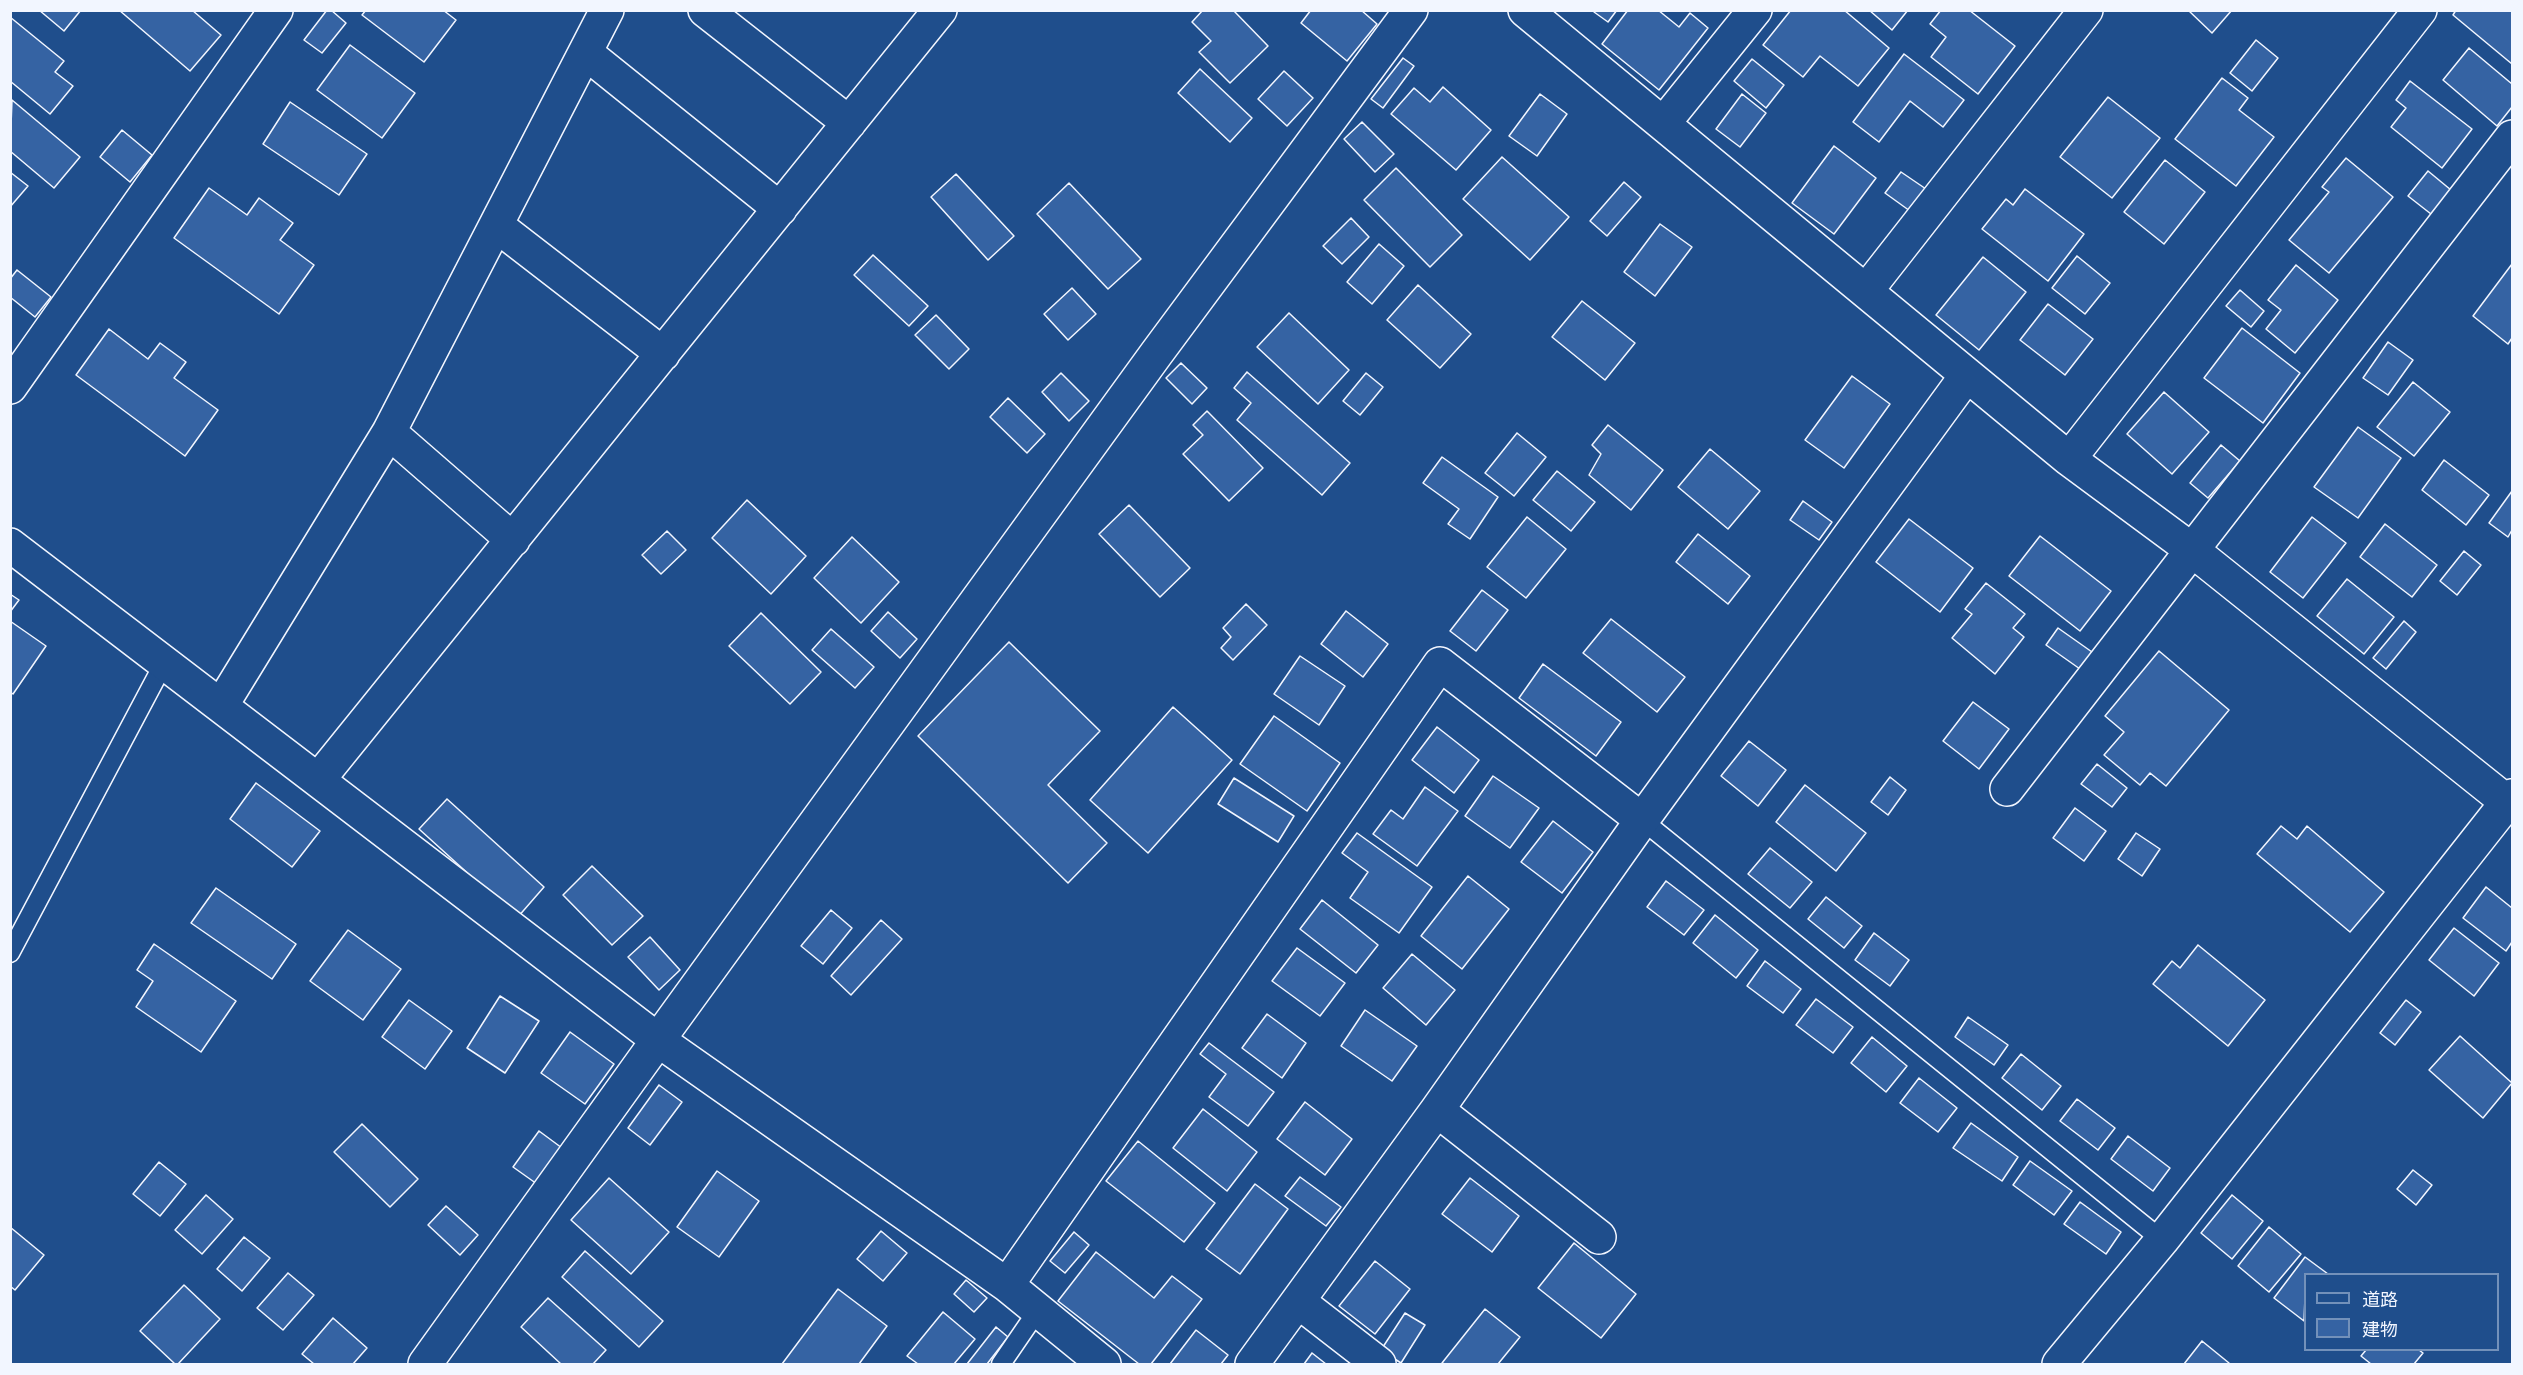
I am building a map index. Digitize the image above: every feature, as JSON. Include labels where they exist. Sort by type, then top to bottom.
[{"type":"street","points":[[10,387],[276,10]]},
{"type":"street","points":[[221,706],[389,432],[607,10]]},
{"type":"street","points":[[705,10],[849,123]]},
{"type":"street","points":[[318,780],[940,10]]},
{"type":"street","points":[[425,1365],[657,1040],[1149,364],[1412,10]]},
{"type":"street","points":[[1663,124],[1755,10]]},
{"type":"street","points":[[1866,291],[2086,10]]},
{"type":"street","points":[[2069,459],[2420,10]]},
{"type":"street","points":[[1546,16],[1663,124],[2069,459],[2192,550],[2511,801],[2162,1240],[2059,1365]]},
{"type":"street","points":[[586,52],[780,209]]},
{"type":"street","points":[[2007,789],[2512,137]]},
{"type":"street","points":[[496,225],[663,354]]},
{"type":"street","points":[[1252,1365],[1437,1110],[1642,820],[1967,375]]},
{"type":"street","points":[[389,432],[513,540]]},
{"type":"street","points":[[10,545],[657,1040],[1007,1285],[1104,1365]]},
{"type":"street","points":[[1007,1285],[1440,664],[1642,820]]},
{"type":"street","points":[[1437,1110],[1599,1237]]},
{"type":"street","points":[[1299,1302],[1379,1365]]},
{"type":"lane","points":[[10,953],[164,663]]},
{"type":"lane","points":[[1642,820],[2162,1240]]},
{"type":"lane","points":[[1001,1365],[1038,1310]]},
{"type":"building","points":[[39,10],[81,10],[64,31]]},
{"type":"building","points":[[119,10],[192,10],[221,35],[190,71]]},
{"type":"building","points":[[327,10],[331,10],[346,23],[322,53],[304,40]]},
{"type":"building","points":[[366,10],[443,10],[456,20],[424,62],[362,15]]},
{"type":"building","points":[[1203,10],[1233,10],[1268,46],[1230,83],[1199,52],[1211,41],[1192,22]]},
{"type":"building","points":[[1311,10],[1361,10],[1377,24],[1347,61],[1301,23]]},
{"type":"building","points":[[1596,10],[1617,10],[1608,22],[1594,12]]},
{"type":"building","points":[[1628,10],[1658,10],[1679,27],[1690,13],[1708,28],[1659,90],[1602,44]]},
{"type":"building","points":[[1791,10],[1844,10],[1889,48],[1858,86],[1820,56],[1803,77],[1763,45]]},
{"type":"building","points":[[1869,10],[1908,10],[1892,30]]},
{"type":"building","points":[[1941,10],[1969,10],[2015,46],[1978,94],[1931,57],[1946,37],[1930,24]]},
{"type":"building","points":[[2188,10],[2232,10],[2212,33]]},
{"type":"building","points":[[2456,10],[2512,10],[2512,64],[2453,15]]},
{"type":"building","points":[[10,17],[64,61],[55,72],[73,86],[50,114],[10,81]]},
{"type":"building","points":[[2256,40],[2278,58],[2252,91],[2230,73]]},
{"type":"building","points":[[350,45],[415,93],[382,138],[317,90]]},
{"type":"building","points":[[2469,48],[2512,84],[2512,107],[2497,126],[2443,80]]},
{"type":"building","points":[[1904,54],[1964,100],[1943,127],[1910,101],[1879,142],[1853,122]]},
{"type":"building","points":[[1403,58],[1414,66],[1383,108],[1371,99]]},
{"type":"building","points":[[1752,59],[1784,85],[1766,108],[1734,81]]},
{"type":"building","points":[[1200,69],[1252,118],[1230,142],[1178,93]]},
{"type":"building","points":[[1284,71],[1313,98],[1287,126],[1258,99]]},
{"type":"building","points":[[2222,78],[2248,98],[2239,110],[2274,137],[2236,186],[2175,139]]},
{"type":"building","points":[[2410,81],[2472,129],[2442,168],[2391,127],[2406,108],[2396,100]]},
{"type":"building","points":[[1443,87],[1491,130],[1456,170],[1391,114],[1414,88],[1430,102]]},
{"type":"building","points":[[1540,94],[1567,114],[1537,156],[1509,136]]},
{"type":"building","points":[[1742,94],[1766,113],[1740,147],[1716,129]]},
{"type":"building","points":[[2108,97],[2160,138],[2112,198],[2060,157]]},
{"type":"building","points":[[12,100],[80,157],[54,188],[10,151]]},
{"type":"building","points":[[290,102],[367,154],[339,195],[263,144]]},
{"type":"building","points":[[1362,122],[1394,154],[1375,172],[1344,139]]},
{"type":"building","points":[[122,130],[152,155],[130,182],[100,157]]},
{"type":"building","points":[[1834,146],[1876,178],[1834,234],[1792,203]]},
{"type":"building","points":[[1502,157],[1569,217],[1530,260],[1463,199]]},
{"type":"building","points":[[2346,158],[2393,197],[2329,273],[2289,240],[2329,192],[2322,187]]},
{"type":"building","points":[[2165,160],[2205,192],[2164,244],[2124,212]]},
{"type":"building","points":[[1396,168],[1462,235],[1430,267],[1364,200]]},
{"type":"building","points":[[2428,171],[2451,190],[2431,214],[2408,196]]},
{"type":"building","points":[[10,172],[28,186],[10,207]]},
{"type":"building","points":[[1901,172],[1926,189],[1910,211],[1885,193]]},
{"type":"building","points":[[956,174],[1014,236],[988,260],[931,197]]},
{"type":"building","points":[[1624,182],[1641,197],[1607,236],[1590,221]]},
{"type":"building","points":[[1069,183],[1141,259],[1108,289],[1037,214]]},
{"type":"building","points":[[209,188],[247,215],[259,198],[293,223],[280,240],[314,265],[279,314],[174,238]]},
{"type":"building","points":[[2025,189],[2084,234],[2048,281],[1982,229],[2006,199],[2013,205]]},
{"type":"building","points":[[1351,218],[1369,237],[1342,264],[1323,246]]},
{"type":"building","points":[[1660,224],[1692,247],[1655,296],[1624,272]]},
{"type":"building","points":[[1379,244],[1404,266],[1372,304],[1347,282]]},
{"type":"building","points":[[873,255],[928,306],[909,326],[854,275]]},
{"type":"building","points":[[2077,256],[2110,283],[2085,314],[2052,288]]},
{"type":"building","points":[[1983,257],[2026,292],[1979,350],[1936,315]]},
{"type":"building","points":[[2512,264],[2512,338],[2508,344],[2473,316]]},
{"type":"building","points":[[2296,265],[2338,300],[2295,353],[2266,329],[2281,310],[2268,300]]},
{"type":"building","points":[[17,270],[51,297],[35,317],[10,297],[10,279]]},
{"type":"building","points":[[1418,285],[1471,334],[1440,368],[1387,320]]},
{"type":"building","points":[[1072,288],[1096,314],[1068,340],[1044,314]]},
{"type":"building","points":[[2240,290],[2264,311],[2251,327],[2226,306]]},
{"type":"building","points":[[1582,301],[1635,343],[1605,380],[1552,337]]},
{"type":"building","points":[[2048,304],[2093,339],[2065,375],[2020,340]]},
{"type":"building","points":[[1289,313],[1349,370],[1318,404],[1257,347]]},
{"type":"building","points":[[936,315],[969,349],[949,369],[915,335]]},
{"type":"building","points":[[2242,328],[2300,373],[2263,423],[2204,378]]},
{"type":"building","points":[[109,329],[148,359],[160,343],[186,362],[174,378],[218,410],[185,456],[76,375]]},
{"type":"building","points":[[2388,342],[2413,360],[2388,395],[2363,378]]},
{"type":"building","points":[[1181,363],[1207,388],[1192,404],[1166,378]]},
{"type":"building","points":[[1247,372],[1350,463],[1322,495],[1237,420],[1251,403],[1234,388]]},
{"type":"building","points":[[1061,373],[1089,401],[1069,421],[1042,392]]},
{"type":"building","points":[[1366,373],[1383,387],[1360,415],[1343,401]]},
{"type":"building","points":[[1852,376],[1890,404],[1844,468],[1805,440]]},
{"type":"building","points":[[2413,382],[2450,412],[2414,456],[2377,427]]},
{"type":"building","points":[[2164,392],[2209,432],[2172,474],[2127,434]]},
{"type":"building","points":[[1008,398],[1045,434],[1027,453],[990,417]]},
{"type":"building","points":[[1207,411],[1263,468],[1229,501],[1183,454],[1203,435],[1193,425]]},
{"type":"building","points":[[1608,425],[1663,470],[1631,510],[1589,475],[1601,454],[1592,445]]},
{"type":"building","points":[[2358,427],[2401,458],[2358,518],[2314,487]]},
{"type":"building","points":[[1517,433],[1546,457],[1514,496],[1485,473]]},
{"type":"building","points":[[2221,445],[2240,461],[2208,498],[2190,483]]},
{"type":"building","points":[[1710,449],[1760,491],[1728,529],[1678,487]]},
{"type":"building","points":[[1442,457],[1498,497],[1470,539],[1448,524],[1459,509],[1423,483]]},
{"type":"building","points":[[2444,460],[2489,495],[2466,525],[2422,490]]},
{"type":"building","points":[[1557,471],[1595,502],[1571,531],[1533,500]]},
{"type":"building","points":[[2512,491],[2512,530],[2508,537],[2489,523]]},
{"type":"building","points":[[747,500],[806,556],[771,594],[712,538]]},
{"type":"building","points":[[1803,501],[1832,522],[1819,540],[1790,520]]},
{"type":"building","points":[[1129,505],[1190,568],[1160,597],[1099,534]]},
{"type":"building","points":[[1527,517],[1566,549],[1526,598],[1487,567]]},
{"type":"building","points":[[2312,517],[2346,543],[2303,598],[2270,572]]},
{"type":"building","points":[[1909,519],[1973,568],[1940,612],[1876,562]]},
{"type":"building","points":[[2385,524],[2437,565],[2412,597],[2360,557]]},
{"type":"building","points":[[667,531],[686,550],[661,574],[642,555]]},
{"type":"building","points":[[1698,534],[1750,576],[1728,604],[1676,562]]},
{"type":"building","points":[[2040,536],[2111,591],[2080,631],[2009,576]]},
{"type":"building","points":[[852,537],[899,582],[861,623],[814,578]]},
{"type":"building","points":[[2464,551],[2481,565],[2457,595],[2440,581]]},
{"type":"building","points":[[2347,579],[2394,617],[2364,654],[2317,616]]},
{"type":"building","points":[[1986,583],[2025,614],[2013,628],[2024,637],[1995,674],[1952,638],[1972,614],[1965,609]]},
{"type":"building","points":[[1482,590],[1508,610],[1476,651],[1450,631]]},
{"type":"building","points":[[10,594],[19,600],[10,612]]},
{"type":"building","points":[[1246,604],[1267,625],[1233,660],[1221,648],[1231,637],[1223,628]]},
{"type":"building","points":[[1346,611],[1388,644],[1363,677],[1321,644]]},
{"type":"building","points":[[888,612],[917,639],[900,658],[871,631]]},
{"type":"building","points":[[761,613],[821,672],[790,704],[729,646]]},
{"type":"building","points":[[1611,619],[1685,677],[1657,712],[1583,653]]},
{"type":"building","points":[[10,621],[46,646],[13,694],[10,692]]},
{"type":"building","points":[[2404,621],[2416,632],[2386,669],[2373,658]]},
{"type":"building","points":[[2058,628],[2092,652],[2080,669],[2046,645]]},
{"type":"building","points":[[831,629],[874,667],[855,688],[812,650]]},
{"type":"building","points":[[1009,642],[1100,731],[1048,785],[1107,843],[1068,883],[918,736]]},
{"type":"building","points":[[2159,651],[2229,710],[2166,786],[2150,773],[2140,785],[2104,755],[2124,732],[2105,716]]},
{"type":"building","points":[[1300,656],[1345,686],[1319,725],[1274,694]]},
{"type":"building","points":[[1543,664],[1621,722],[1596,756],[1519,698]]},
{"type":"building","points":[[1973,702],[2009,729],[1979,769],[1943,741]]},
{"type":"building","points":[[1173,707],[1232,760],[1148,853],[1090,800]]},
{"type":"building","points":[[1274,716],[1340,763],[1307,811],[1240,764]]},
{"type":"building","points":[[1437,727],[1479,760],[1454,793],[1412,760]]},
{"type":"building","points":[[1749,741],[1786,770],[1758,806],[1721,776]]},
{"type":"building","points":[[2097,764],[2127,788],[2112,807],[2081,784]]},
{"type":"building","points":[[1493,776],[1539,808],[1510,848],[1465,816]]},
{"type":"building","points":[[1890,777],[1906,790],[1888,815],[1871,802]]},
{"type":"building","points":[[1234,778],[1294,816],[1278,842],[1218,804]]},
{"type":"building","points":[[256,783],[320,831],[292,867],[230,819]]},
{"type":"building","points":[[1805,785],[1866,833],[1836,871],[1776,822]]},
{"type":"building","points":[[1425,787],[1458,811],[1417,866],[1373,834],[1391,810],[1403,819]]},
{"type":"building","points":[[447,799],[544,887],[517,918],[419,829]]},
{"type":"building","points":[[2075,808],[2106,831],[2084,861],[2053,838]]},
{"type":"building","points":[[1553,821],[1593,852],[1562,893],[1521,862]]},
{"type":"building","points":[[2281,826],[2297,839],[2307,826],[2384,892],[2350,932],[2257,854]]},
{"type":"building","points":[[1357,833],[1432,887],[1399,933],[1350,898],[1368,872],[1342,853]]},
{"type":"building","points":[[2136,833],[2160,849],[2142,876],[2118,859]]},
{"type":"building","points":[[1770,848],[1812,882],[1790,908],[1748,874]]},
{"type":"building","points":[[592,866],[643,916],[612,945],[563,895]]},
{"type":"building","points":[[1468,876],[1509,909],[1462,969],[1421,936]]},
{"type":"building","points":[[1666,881],[1704,910],[1684,935],[1647,907]]},
{"type":"building","points":[[2486,887],[2512,908],[2512,942],[2506,951],[2463,918]]},
{"type":"building","points":[[216,888],[296,944],[272,979],[191,923]]},
{"type":"building","points":[[1826,897],[1862,926],[1844,948],[1808,919]]},
{"type":"building","points":[[1322,900],[1378,945],[1356,973],[1300,929]]},
{"type":"building","points":[[831,910],[852,928],[823,964],[801,946]]},
{"type":"building","points":[[1715,915],[1758,950],[1736,978],[1693,943]]},
{"type":"building","points":[[881,920],[902,939],[851,995],[831,976]]},
{"type":"building","points":[[2454,928],[2499,963],[2474,996],[2429,960]]},
{"type":"building","points":[[348,930],[401,969],[363,1020],[310,981]]},
{"type":"building","points":[[1874,933],[1909,960],[1890,986],[1855,960]]},
{"type":"building","points":[[650,937],[680,970],[659,990],[628,957]]},
{"type":"building","points":[[154,944],[236,1001],[201,1052],[136,1007],[153,981],[137,970]]},
{"type":"building","points":[[2198,945],[2265,1000],[2228,1046],[2153,984],[2172,961],[2180,968]]},
{"type":"building","points":[[1297,948],[1345,983],[1320,1016],[1272,981]]},
{"type":"building","points":[[1412,954],[1455,990],[1426,1025],[1383,988]]},
{"type":"building","points":[[1765,961],[1801,989],[1783,1013],[1747,986]]},
{"type":"building","points":[[500,996],[539,1021],[505,1073],[467,1048]]},
{"type":"building","points":[[1816,999],[1853,1027],[1833,1053],[1796,1025]]},
{"type":"building","points":[[409,1000],[452,1031],[425,1069],[382,1037]]},
{"type":"building","points":[[2406,1000],[2421,1012],[2395,1045],[2380,1033]]},
{"type":"building","points":[[1365,1010],[1417,1046],[1392,1081],[1341,1046]]},
{"type":"building","points":[[1267,1014],[1306,1043],[1282,1078],[1242,1048]]},
{"type":"building","points":[[1968,1017],[2008,1045],[1994,1065],[1955,1037]]},
{"type":"building","points":[[570,1032],[614,1064],[585,1104],[541,1073]]},
{"type":"building","points":[[2460,1036],[2512,1083],[2483,1118],[2429,1070]]},
{"type":"building","points":[[1872,1037],[1907,1066],[1886,1092],[1851,1063]]},
{"type":"building","points":[[1209,1043],[1274,1092],[1248,1126],[1209,1097],[1226,1074],[1200,1054]]},
{"type":"building","points":[[2021,1054],[2061,1086],[2042,1110],[2002,1078]]},
{"type":"building","points":[[1919,1078],[1957,1108],[1938,1132],[1900,1103]]},
{"type":"building","points":[[659,1085],[682,1102],[650,1145],[628,1128]]},
{"type":"building","points":[[2077,1099],[2115,1128],[2098,1150],[2060,1121]]},
{"type":"building","points":[[1305,1102],[1352,1139],[1325,1175],[1277,1139]]},
{"type":"building","points":[[1203,1109],[1257,1152],[1227,1191],[1173,1148]]},
{"type":"building","points":[[1971,1123],[2018,1157],[2002,1181],[1953,1148]]},
{"type":"building","points":[[362,1124],[418,1179],[390,1207],[334,1152]]},
{"type":"building","points":[[539,1131],[562,1148],[537,1184],[513,1167]]},
{"type":"building","points":[[2128,1136],[2170,1168],[2153,1191],[2111,1159]]},
{"type":"building","points":[[1138,1141],[1215,1203],[1184,1242],[1106,1181]]},
{"type":"building","points":[[2030,1161],[2072,1191],[2054,1215],[2013,1185]]},
{"type":"building","points":[[159,1162],[186,1184],[160,1216],[133,1194]]},
{"type":"building","points":[[2413,1170],[2432,1185],[2416,1205],[2397,1189]]},
{"type":"building","points":[[717,1171],[759,1201],[719,1257],[677,1227]]},
{"type":"building","points":[[1300,1177],[1341,1207],[1326,1226],[1285,1196]]},
{"type":"building","points":[[609,1178],[669,1232],[631,1274],[571,1220]]},
{"type":"building","points":[[1470,1178],[1519,1216],[1492,1252],[1442,1214]]},
{"type":"building","points":[[1255,1184],[1288,1209],[1240,1274],[1206,1249]]},
{"type":"building","points":[[206,1195],[233,1219],[202,1254],[175,1230]]},
{"type":"building","points":[[2232,1195],[2263,1221],[2232,1259],[2201,1233]]},
{"type":"building","points":[[2080,1202],[2121,1232],[2106,1254],[2064,1224]]},
{"type":"building","points":[[446,1206],[478,1235],[460,1255],[428,1225]]},
{"type":"building","points":[[10,1227],[44,1255],[15,1290],[10,1286]]},
{"type":"building","points":[[2269,1227],[2301,1254],[2269,1292],[2238,1266]]},
{"type":"building","points":[[881,1231],[907,1253],[883,1281],[857,1259]]},
{"type":"building","points":[[1074,1232],[1089,1245],[1065,1273],[1050,1261]]},
{"type":"building","points":[[244,1237],[270,1258],[242,1291],[217,1269]]},
{"type":"building","points":[[1574,1243],[1636,1294],[1601,1338],[1538,1288]]},
{"type":"building","points":[[585,1251],[663,1321],[639,1347],[562,1277]]},
{"type":"building","points":[[1096,1252],[1154,1298],[1172,1276],[1202,1299],[1151,1364],[1139,1364],[1058,1301]]},
{"type":"building","points":[[2305,1257],[2327,1273],[2304,1273],[2304,1321],[2274,1298]]},
{"type":"building","points":[[1375,1261],[1410,1289],[1375,1334],[1339,1306]]},
{"type":"building","points":[[288,1273],[314,1295],[283,1330],[257,1308]]},
{"type":"building","points":[[966,1280],[987,1298],[974,1312],[954,1294]]},
{"type":"building","points":[[184,1285],[220,1319],[178,1364],[175,1364],[140,1331]]},
{"type":"building","points":[[838,1289],[887,1326],[859,1364],[782,1364]]},
{"type":"building","points":[[548,1298],[606,1350],[593,1364],[561,1364],[521,1327]]},
{"type":"building","points":[[1485,1309],[1520,1337],[1498,1364],[1442,1363]]},
{"type":"building","points":[[943,1312],[975,1339],[954,1364],[918,1364],[907,1356]]},
{"type":"building","points":[[1405,1313],[1425,1325],[1401,1363],[1381,1350]]},
{"type":"building","points":[[333,1318],[367,1348],[353,1364],[314,1364],[302,1354]]},
{"type":"building","points":[[996,1327],[1008,1337],[987,1364],[967,1364]]},
{"type":"building","points":[[1196,1330],[1228,1355],[1221,1364],[1170,1364]]},
{"type":"building","points":[[2202,1341],[2229,1363],[2184,1364]]},
{"type":"building","points":[[2365,1351],[2420,1351],[2423,1353],[2414,1364],[2371,1364],[2361,1356]]},
{"type":"building","points":[[1312,1353],[1326,1364],[1304,1364]]}]
